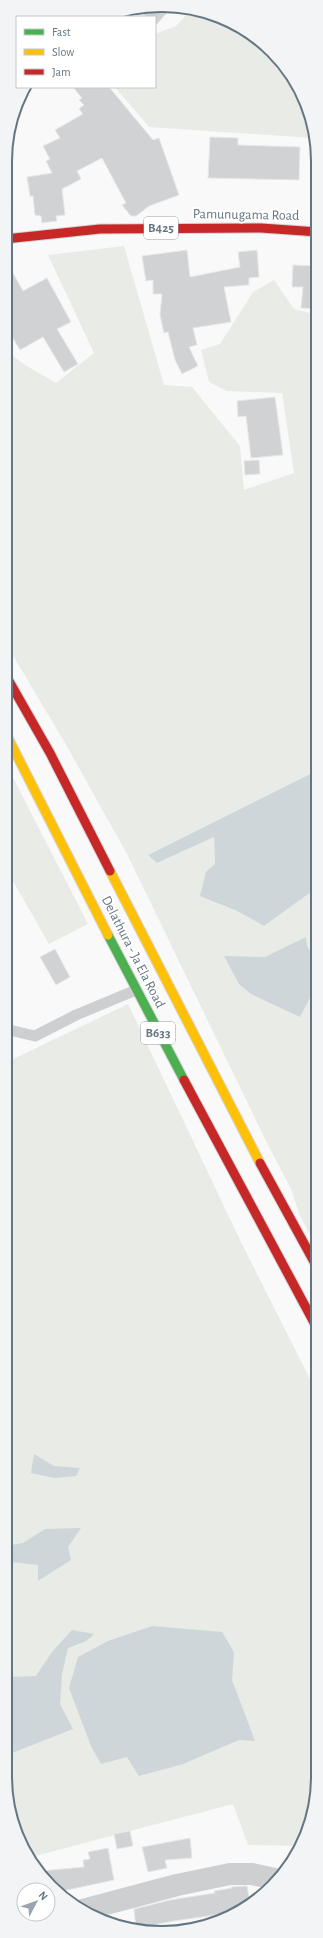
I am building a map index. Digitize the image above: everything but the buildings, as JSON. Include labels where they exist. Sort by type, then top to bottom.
[{"type":"main road","name":"Pamunugama Road","points":[[12,238],[100,229],[261,228],[311,232]]},
{"type":"main road","name":"Delathura - Ja Ela Road","points":[[12,685],[60,773],[276,1196],[311,1257]]},
{"type":"main road","name":"Delathura - Ja Ela Road","points":[[12,744],[26,769],[136,990],[311,1317]]},
{"type":"street","points":[[90,1908],[177,1885],[230,1874],[252,1874],[271,1878]]},
{"type":"lane","points":[[12,1031],[35,1036],[76,1015],[136,990]]},
{"type":"shaded area","points":[[187,14],[191,15],[228,27],[253,43],[274,63],[286,78],[300,104],[309,138],[149,127],[116,88],[156,88],[156,34],[176,26]]},
{"type":"shaded area","points":[[124,246],[164,385],[192,387],[240,446],[244,490],[294,473],[282,393],[227,391],[209,382],[201,350],[220,344],[253,292],[274,280],[294,309],[311,313],[311,774],[148,855],[157,863],[214,837],[215,865],[235,910],[264,926],[311,892],[311,1237],[300,1216],[291,1189],[267,1143],[127,854],[65,743],[12,654],[12,355],[25,365],[56,383],[94,353],[48,255]]},
{"type":"shaded area","points":[[311,774],[311,892],[264,926],[235,910],[200,896],[206,872],[215,864],[214,837],[157,863],[148,855]]},
{"type":"shaded area","points":[[12,776],[88,924],[49,944],[12,879]]},
{"type":"shaded area","points":[[306,937],[311,952],[311,995],[300,1017],[251,994],[239,984],[224,956],[265,957]]},
{"type":"shaded area","points":[[128,1004],[241,1242],[311,1381],[311,1786],[306,1815],[294,1846],[248,1845],[233,1804],[35,1856],[23,1834],[17,1815],[12,1786],[12,1060]]},
{"type":"shaded area","points":[[34,1454],[54,1466],[80,1468],[76,1476],[55,1478],[31,1473]]},
{"type":"shaded area","points":[[81,1528],[68,1547],[71,1560],[38,1581],[38,1565],[12,1562],[12,1545],[23,1543],[45,1529]]},
{"type":"shaded area","points":[[152,1626],[222,1632],[234,1652],[232,1680],[255,1741],[239,1740],[183,1764],[139,1776],[127,1757],[101,1764],[91,1746],[69,1688],[78,1657],[108,1641]]},
{"type":"shaded area","points":[[72,1630],[94,1634],[86,1641],[68,1648],[62,1674],[60,1704],[73,1729],[12,1753],[12,1677],[36,1676],[52,1652]]},
{"type":"traffic: fast","points":[[108,935],[184,1080]]},
{"type":"traffic: slow","points":[[12,746],[108,935]]},
{"type":"traffic: slow","points":[[110,871],[260,1163]]},
{"type":"traffic: jam","points":[[12,238],[100,229],[261,228],[311,232]]},
{"type":"traffic: jam","points":[[12,686],[50,753],[110,871]]},
{"type":"traffic: jam","points":[[184,1080],[311,1317]]},
{"type":"traffic: jam","points":[[260,1163],[311,1256]]}]
